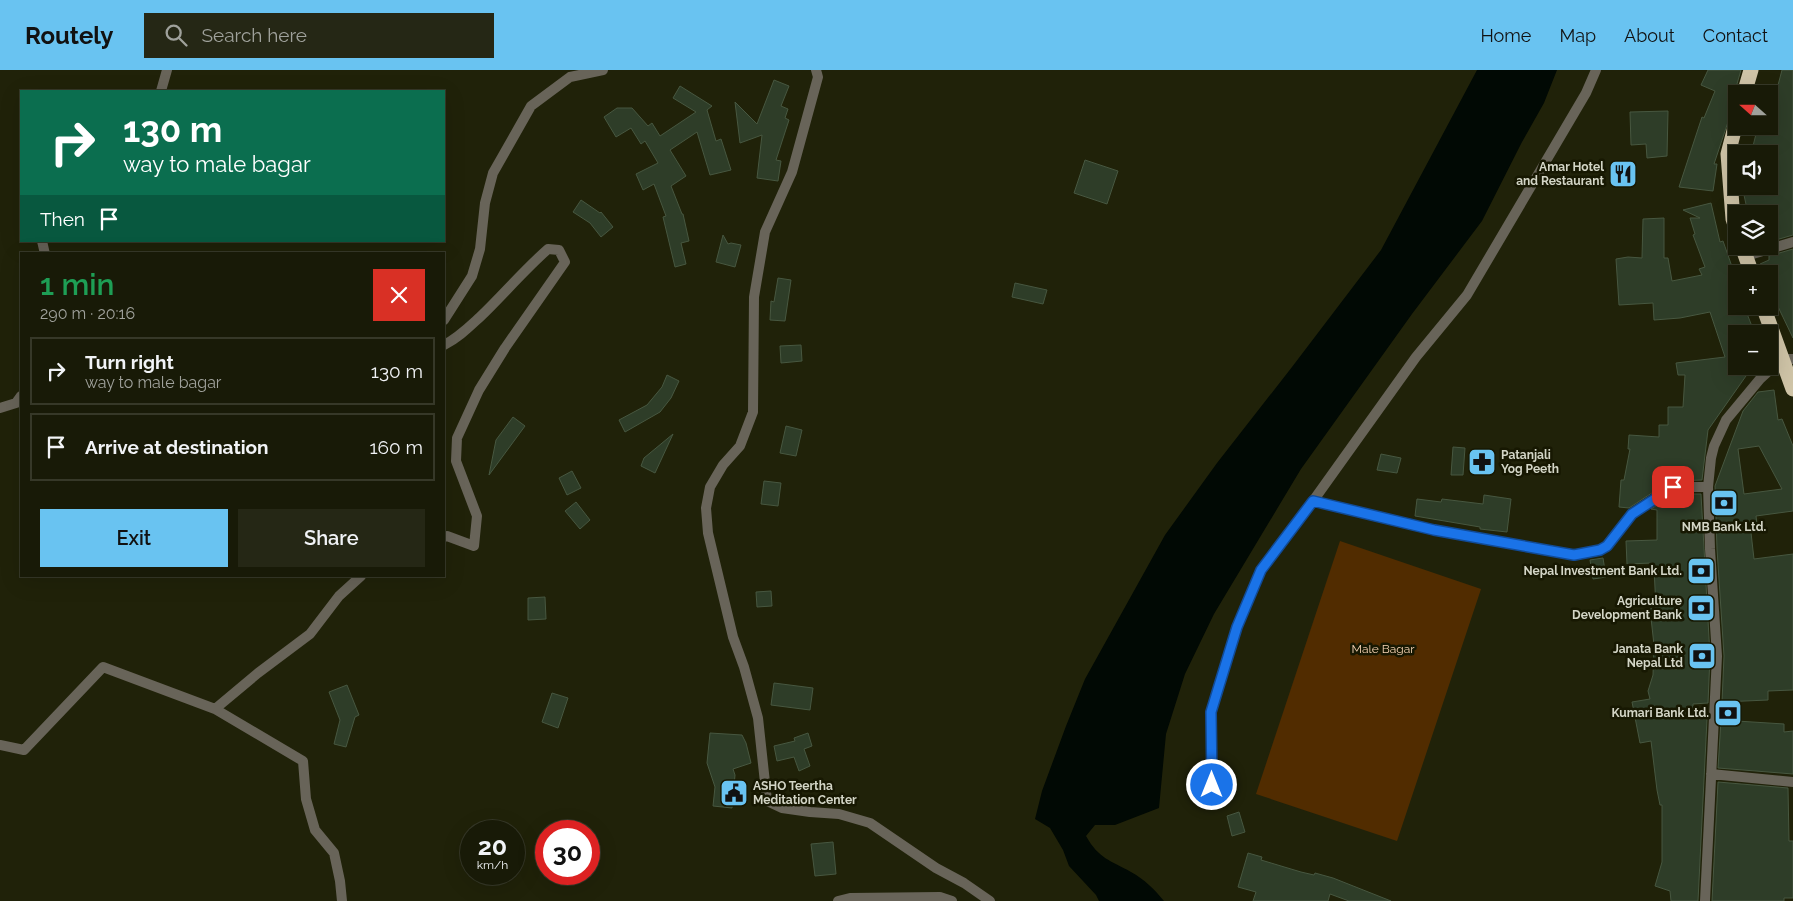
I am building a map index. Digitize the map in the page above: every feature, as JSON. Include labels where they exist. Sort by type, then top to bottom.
[{"type":"highway","points":[[1747,85],[1751,70]]},
{"type":"highway","points":[[1732,205],[1728,154],[1733,135]]},
{"type":"highway","points":[[1767,315],[1787,360],[1793,389]]},
{"type":"street","points":[[161,90],[166,70]]},
{"type":"street","points":[[445,318],[472,276],[480,249],[486,204],[493,173],[531,106],[570,77],[603,70]]},
{"type":"street","points":[[816,70],[818,77],[792,172],[765,232],[754,297],[753,412],[740,446],[723,465],[710,487],[706,508],[708,533],[733,637],[744,667],[758,718],[767,801],[782,808],[839,814],[870,823],[936,868],[964,883],[990,901]]},
{"type":"street","points":[[1212,785],[1211,712],[1237,627],[1261,570],[1416,357],[1467,295],[1586,93],[1596,70]]},
{"type":"street","points":[[1778,245],[1793,242]]},
{"type":"street","points":[[445,344],[456,339],[497,300],[529,265],[548,249],[559,250],[565,262],[505,348],[479,390],[457,438],[456,461],[477,516],[474,546],[445,537]]},
{"type":"street","points":[[1705,901],[1717,656],[1708,487],[1711,458],[1714,446],[1726,420],[1737,405],[1760,379],[1787,360]]},
{"type":"street","points":[[0,408],[16,403],[20,397]]},
{"type":"street","points":[[1313,501],[1434,530],[1574,555],[1600,550],[1607,546],[1632,514],[1673,487],[1708,487]]},
{"type":"street","points":[[215,709],[258,673],[310,634],[339,596],[360,577]]},
{"type":"street","points":[[0,745],[24,750],[104,667],[215,709],[302,761],[306,799],[315,830],[334,853],[342,901]]},
{"type":"street","points":[[1711,774],[1793,782]]},
{"type":"street","points":[[838,901],[850,898],[940,897],[952,901]]},
{"type":"green space","name":"Male Bagar","points":[[1340,541],[1481,589],[1397,841],[1256,794]]},
{"type":"shaded area","points":[[1477,70],[1557,70],[1544,103],[1482,221],[1412,314],[1301,469],[1214,614],[1185,674],[1166,734],[1159,808],[1115,825],[1095,825],[1086,836],[1100,854],[1140,878],[1164,901],[1099,901],[1096,895],[1069,866],[1063,850],[1050,828],[1035,819],[1042,791],[1085,679],[1165,535],[1217,463],[1381,250]]},
{"type":"building","points":[[1708,70],[1741,70],[1737,85],[1728,85],[1728,122],[1714,164],[1717,164],[1713,191],[1679,187],[1702,117],[1704,118],[1715,91],[1701,85]]},
{"type":"building","points":[[1782,70],[1793,70],[1793,235],[1778,239],[1778,205],[1746,205],[1744,195],[1778,195],[1778,145],[1753,145],[1756,135],[1778,135],[1778,85]]},
{"type":"building","points":[[774,80],[789,86],[781,106],[788,109],[785,118],[789,120],[776,160],[781,161],[778,181],[757,178],[762,135],[740,143],[735,102],[757,124]]},
{"type":"building","points":[[680,86],[712,106],[707,110],[716,141],[721,139],[731,170],[710,175],[697,132],[670,150],[686,176],[671,186],[683,214],[689,241],[681,243],[686,264],[675,267],[663,217],[666,216],[654,184],[643,190],[636,174],[658,163],[645,141],[641,144],[631,128],[616,137],[604,117],[617,108],[632,108],[648,126],[652,123],[660,136],[696,112],[673,98]]},
{"type":"building","points":[[1668,111],[1667,156],[1647,158],[1646,144],[1631,145],[1630,112]]},
{"type":"building","points":[[1085,160],[1118,171],[1107,204],[1074,193]]},
{"type":"building","points":[[581,200],[601,212],[613,227],[601,237],[590,223],[573,212]]},
{"type":"building","points":[[1711,203],[1720,242],[1723,241],[1731,265],[1728,265],[1728,315],[1748,315],[1751,325],[1728,325],[1728,375],[1747,375],[1708,430],[1702,480],[1670,481],[1629,508],[1619,507],[1621,480],[1624,480],[1630,449],[1628,449],[1629,435],[1659,437],[1659,425],[1668,425],[1668,407],[1683,407],[1685,375],[1678,375],[1676,363],[1725,357],[1710,312],[1680,318],[1654,320],[1653,303],[1619,305],[1616,259],[1628,257],[1642,258],[1643,219],[1664,218],[1664,258],[1668,258],[1672,281],[1702,275],[1699,269],[1705,267],[1693,235],[1695,234],[1690,218],[1700,218],[1683,210]]},
{"type":"building","points":[[723,235],[728,244],[741,245],[735,267],[716,262]]},
{"type":"building","points":[[1793,249],[1793,338],[1778,307],[1778,265],[1760,264],[1769,260],[1769,256],[1778,255],[1778,253]]},
{"type":"building","points":[[778,278],[791,280],[785,321],[770,320],[771,301],[774,302]]},
{"type":"building","points":[[1015,283],[1047,290],[1043,304],[1012,297]]},
{"type":"building","points":[[801,345],[802,361],[781,363],[780,346]]},
{"type":"building","points":[[667,375],[679,381],[671,398],[660,412],[625,432],[619,420],[647,405],[662,387]]},
{"type":"building","points":[[1774,390],[1778,420],[1782,419],[1793,446],[1793,511],[1756,516],[1757,524],[1750,524],[1754,559],[1793,554],[1793,690],[1768,691],[1768,700],[1722,702],[1724,656],[1715,486],[1743,411],[1758,392]],"holes":[[[1759,446],[1782,489],[1744,494],[1738,449]]]},
{"type":"building","points":[[513,417],[525,426],[489,475],[496,440]]},
{"type":"building","points":[[786,426],[802,430],[796,456],[780,453]]},
{"type":"building","points":[[673,434],[655,473],[641,466],[644,458]]},
{"type":"building","points":[[1453,447],[1465,448],[1463,475],[1451,475]]},
{"type":"building","points":[[1381,454],[1401,458],[1397,473],[1377,470]]},
{"type":"building","points":[[572,471],[581,488],[567,495],[559,478]]},
{"type":"building","points":[[764,481],[781,483],[778,506],[761,504]]},
{"type":"building","points":[[1675,494],[1701,494],[1710,656],[1708,703],[1693,704],[1693,718],[1707,719],[1698,901],[1671,901],[1670,891],[1655,886],[1662,862],[1662,805],[1660,805],[1657,790],[1651,741],[1640,743],[1632,702],[1650,699],[1648,691],[1653,675],[1654,645],[1650,609],[1656,608],[1654,568],[1652,568],[1652,563],[1627,564],[1626,541],[1657,540],[1657,510],[1651,509]]},
{"type":"building","points":[[1484,495],[1511,499],[1507,532],[1480,529],[1480,527],[1415,516],[1417,499],[1441,502],[1442,499],[1483,504]]},
{"type":"building","points":[[576,502],[590,520],[580,529],[565,511]]},
{"type":"building","points":[[1603,558],[1606,577],[1593,579],[1590,560]]},
{"type":"building","points":[[771,591],[772,606],[757,607],[756,592]]},
{"type":"building","points":[[545,597],[546,619],[528,620],[528,598]]},
{"type":"building","points":[[774,683],[813,688],[810,710],[771,705]]},
{"type":"building","points":[[347,685],[359,715],[355,717],[346,747],[334,744],[340,720],[329,692]]},
{"type":"building","points":[[552,693],[568,698],[558,728],[542,722]]},
{"type":"building","points":[[1721,720],[1784,724],[1784,732],[1793,731],[1793,774],[1718,768]]},
{"type":"building","points":[[710,733],[742,735],[746,743],[751,763],[733,769],[735,775],[732,808],[713,806],[715,787],[707,763]]},
{"type":"building","points":[[808,733],[812,746],[804,749],[810,766],[799,771],[794,757],[777,761],[774,746],[795,741],[794,738]]},
{"type":"building","points":[[1718,782],[1788,788],[1789,841],[1793,841],[1793,898],[1784,898],[1784,901],[1712,901]]},
{"type":"building","points":[[1239,812],[1245,832],[1232,836],[1227,816]]},
{"type":"building","points":[[833,842],[836,874],[815,876],[811,844]]},
{"type":"building","points":[[1248,853],[1262,857],[1261,860],[1301,872],[1314,875],[1315,873],[1333,878],[1391,901],[1349,901],[1330,894],[1328,901],[1253,901],[1256,892],[1238,887]]},
{"type":"place","name":"Amar Hotel and Restaurant","points":[[1623,174]]},
{"type":"place","name":"Patanjali Yog Peeth","points":[[1482,462]]},
{"type":"place","name":"NMB Bank Ltd.","points":[[1724,503]]},
{"type":"place","name":"Nepal Investment Bank Ltd.","points":[[1701,571]]},
{"type":"place","name":"Agriculture Development Bank","points":[[1701,608]]},
{"type":"place","name":"Janata Bank Nepal Ltd","points":[[1702,656]]},
{"type":"place","name":"Kumari Bank Ltd.","points":[[1728,713]]},
{"type":"place","name":"ASHO Teertha Meditation Center","points":[[734,793]]},
{"type":"route","points":[[1212,785],[1211,712],[1237,627],[1261,570],[1313,501],[1434,530],[1574,555],[1600,550],[1607,546],[1632,514],[1673,487]]}]
